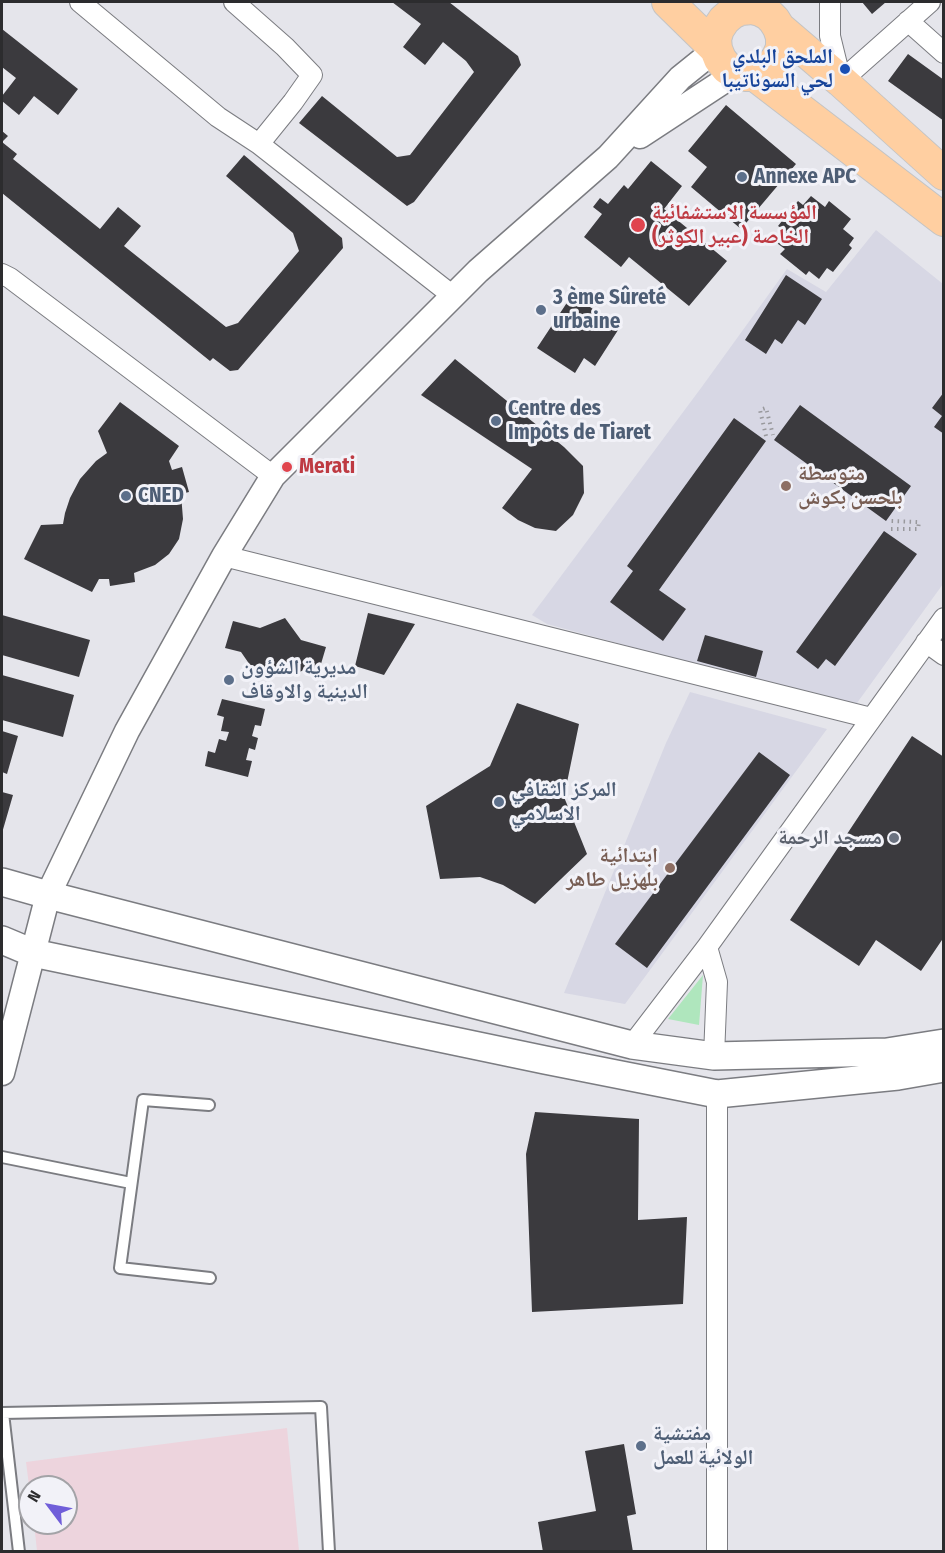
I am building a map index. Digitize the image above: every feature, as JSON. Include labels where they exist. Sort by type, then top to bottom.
[{"type":"main road","points":[[668,2],[716,49]]},
{"type":"main road","points":[[944,174],[765,11],[741,9],[724,20],[715,39],[720,59],[727,68],[745,74],[944,220]]},
{"type":"main road","points":[[745,74],[764,72],[772,66],[782,48],[782,37],[765,11]]},
{"type":"main road","points":[[2,882],[632,1045],[714,1056],[887,1052],[944,1043]]},
{"type":"main road","points":[[2,940],[33,953],[717,1094],[898,1076],[944,1068]]},
{"type":"street","points":[[80,2],[218,117],[259,144],[453,296]]},
{"type":"street","points":[[234,2],[285,47],[312,75],[259,144]]},
{"type":"street","points":[[830,2],[830,36],[842,81],[930,2]]},
{"type":"street","points":[[908,21],[944,53]]},
{"type":"street","points":[[680,78],[692,56],[692,26]]},
{"type":"street","points":[[608,158],[680,78],[716,49]]},
{"type":"street","points":[[2,1073],[48,895],[127,731],[224,556],[273,476],[478,271],[608,158],[703,93],[745,74]]},
{"type":"street","points":[[2,274],[273,476]]},
{"type":"street","points":[[224,556],[871,718]]},
{"type":"street","points":[[632,1045],[707,947],[944,618]]},
{"type":"street","points":[[926,642],[944,656]]},
{"type":"street","points":[[707,947],[717,982],[714,1056]]},
{"type":"street","points":[[717,1094],[717,1551]]},
{"type":"lane","points":[[209,1105],[143,1100],[120,1268],[210,1278]]},
{"type":"lane","points":[[2,1157],[131,1183]]},
{"type":"lane","points":[[19,1551],[2,1413],[321,1407],[329,1551]]},
{"type":"path","points":[[766,436],[760,410],[766,408],[772,435]]},
{"type":"path","points":[[891,521],[919,522],[918,529],[891,529]]},
{"type":"shaded area","name":"متوسطة بلحسن بكوش","points":[[876,230],[943,284],[943,584],[857,703],[839,703],[547,624],[532,615],[787,269],[826,292]]},
{"type":"shaded area","name":"ابتدائية بلهزيل طاهر","points":[[690,692],[827,729],[625,1004],[564,993],[666,743]]},
{"type":"shaded area","points":[[287,1428],[299,1551],[37,1551],[35,1535],[78,1535],[78,1475],[28,1475],[26,1462]]},
{"type":"green space","points":[[703,975],[699,1025],[668,1019]]},
{"type":"building","points":[[392,2],[449,2],[518,56],[521,65],[414,202],[407,206],[299,123],[322,96],[397,157],[410,155],[474,72],[466,61],[443,42],[425,65],[403,47],[421,24]]},
{"type":"building","points":[[862,2],[886,2],[872,14]]},
{"type":"building","points":[[2,29],[78,89],[58,115],[34,96],[19,115],[2,101],[2,96],[16,78],[2,67]]},
{"type":"building","points":[[908,54],[944,80],[944,121],[888,81]]},
{"type":"building","name":"Annexe APC","points":[[726,105],[796,164],[741,229],[691,187],[707,167],[688,151]]},
{"type":"building","points":[[2,131],[8,136],[2,142]]},
{"type":"building","points":[[2,142],[17,154],[13,159],[100,229],[118,207],[141,226],[124,246],[226,327],[238,323],[299,251],[293,233],[226,176],[244,155],[342,238],[343,248],[238,370],[230,371],[213,358],[210,361],[2,193]]},
{"type":"building","name":"المؤسسة الاستشفائية الخاصة (عبير الكوثر)","points":[[651,161],[682,186],[664,209],[727,261],[689,306],[629,257],[621,267],[584,237],[602,214],[593,207],[600,198],[608,204],[624,185],[628,189]]},
{"type":"building","points":[[811,196],[825,207],[829,201],[851,219],[843,229],[854,238],[849,245],[852,248],[833,272],[827,268],[819,279],[809,271],[806,275],[780,254],[785,249],[774,241],[783,229],[778,226],[798,201],[803,205]]},
{"type":"building","points":[[786,275],[822,299],[805,325],[798,320],[782,344],[775,339],[766,354],[745,340]]},
{"type":"building","points":[[572,295],[620,327],[595,366],[584,358],[575,373],[537,348]]},
{"type":"building","name":"Centre des Impôts de Tiaret","points":[[455,359],[564,447],[583,466],[584,493],[573,515],[556,531],[535,528],[518,520],[502,508],[532,469],[421,395]]},
{"type":"building","points":[[944,392],[944,434],[934,427],[942,416],[932,408]]},
{"type":"building","name":"CNED","points":[[120,402],[179,446],[169,461],[172,470],[182,467],[189,492],[181,494],[183,519],[179,539],[169,554],[155,565],[134,573],[135,582],[110,586],[109,579],[99,579],[92,592],[24,559],[41,525],[63,524],[70,498],[80,479],[96,461],[107,453],[98,431]]},
{"type":"building","points":[[800,405],[911,486],[886,521],[774,440]]},
{"type":"building","points":[[734,418],[766,441],[659,590],[686,609],[663,641],[610,602],[633,571],[627,566]]},
{"type":"building","points":[[884,531],[917,554],[835,666],[826,659],[818,669],[796,652]]},
{"type":"building","points":[[368,613],[415,624],[384,675],[355,666]]},
{"type":"building","points":[[2,615],[90,640],[79,677],[2,655]]},
{"type":"building","points":[[285,618],[301,640],[326,647],[318,674],[304,670],[290,676],[250,665],[241,652],[225,648],[233,621],[260,628]]},
{"type":"building","points":[[705,635],[763,651],[756,677],[697,661]]},
{"type":"building","points":[[2,675],[74,695],[63,737],[2,720]]},
{"type":"building","points":[[222,699],[265,709],[261,726],[255,725],[252,736],[258,738],[255,750],[249,748],[246,760],[252,761],[248,777],[205,766],[208,751],[215,753],[219,739],[226,741],[229,732],[221,731],[224,717],[217,715]]},
{"type":"building","name":"المركز الثقافي الاسلامي","points":[[517,703],[579,724],[564,797],[587,854],[535,904],[503,885],[480,877],[440,879],[426,806],[490,766]]},
{"type":"building","points":[[2,731],[18,736],[7,774],[2,772]]},
{"type":"building","name":"مسجد الرحمة","points":[[912,736],[944,757],[944,937],[921,971],[876,940],[859,966],[790,920]]},
{"type":"building","points":[[759,752],[790,775],[647,968],[615,944]]},
{"type":"building","points":[[2,792],[13,795],[2,833]]},
{"type":"building","points":[[535,1112],[639,1119],[638,1220],[687,1217],[683,1304],[532,1312],[526,1154]]},
{"type":"building","points":[[624,1444],[636,1514],[627,1516],[633,1552],[602,1552],[602,1550],[543,1552],[538,1522],[596,1511],[585,1451]]},
{"type":"place","name":"الملحق البلدي لحي السوناتيبا","points":[[845,69]]},
{"type":"place","name":"Annexe APC","points":[[742,177]]},
{"type":"place","name":"المؤسسة الاستشفائية الخاصة (عبير الكوثر)","points":[[638,225]]},
{"type":"place","name":"3 ème Sûreté urbaine","points":[[541,310]]},
{"type":"place","name":"Centre des Impôts de Tiaret","points":[[496,421]]},
{"type":"place","name":"Merati","points":[[287,467]]},
{"type":"place","name":"متوسطة بلحسن بكوش","points":[[786,486]]},
{"type":"place","name":"CNED","points":[[126,496]]},
{"type":"place","name":"مديرية الشؤون الدينية والاوقاف","points":[[229,680]]},
{"type":"place","name":"المركز الثقافي الاسلامي","points":[[499,802]]},
{"type":"place","name":"مسجد الرحمة","points":[[894,838]]},
{"type":"place","name":"ابتدائية بلهزيل طاهر","points":[[670,868]]},
{"type":"place","name":"مفتشية الولائية للعمل","points":[[641,1446]]}]
